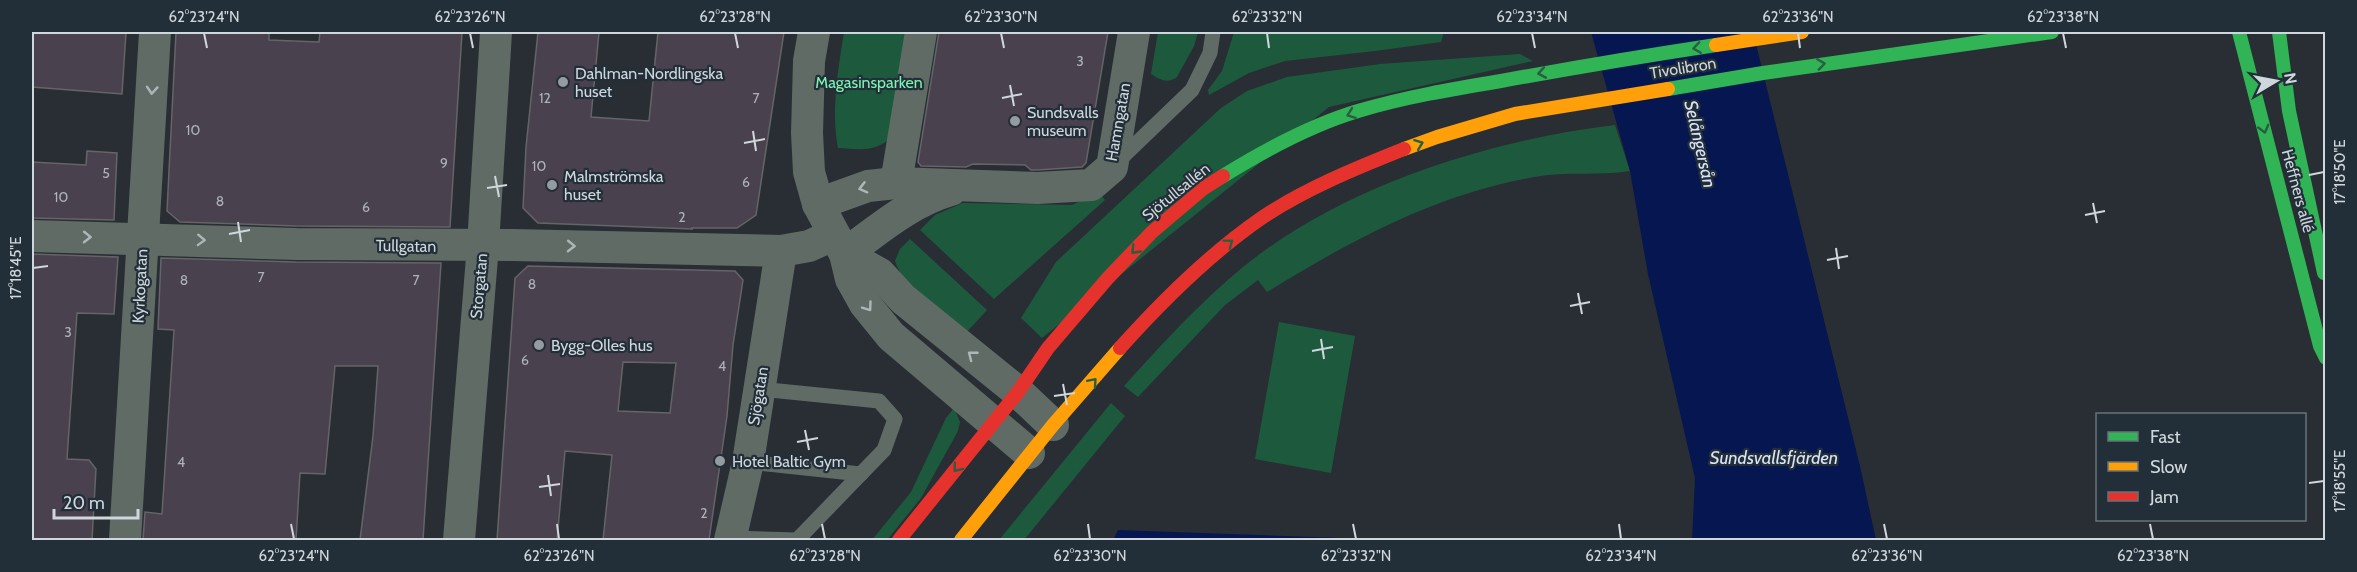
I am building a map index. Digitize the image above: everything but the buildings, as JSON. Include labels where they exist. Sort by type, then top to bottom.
[{"type":"main road","name":"Tivolibron","points":[[1599,63],[1802,32]]},
{"type":"main road","name":"Tivolibron","points":[[1053,425],[1154,310],[1204,261],[1263,218],[1333,179],[1373,161],[1437,137],[1515,114],[1763,73],[2052,32]]},
{"type":"main road","name":"Heffners allé","points":[[2239,32],[2325,358]]},
{"type":"main road","name":"Heffners allé","points":[[2279,32],[2289,111],[2325,280]]},
{"type":"main road","name":"Sjötullsallén","points":[[899,540],[1018,392],[1055,341],[1107,279],[1152,232],[1204,188],[1253,157],[1309,130],[1357,111],[1426,94],[1599,63]]},
{"type":"main road","points":[[961,540],[1053,425]]},
{"type":"street","name":"Kyrkogatan","points":[[125,540],[155,32]]},
{"type":"street","name":"Storgatan","points":[[459,540],[483,245],[496,32]]},
{"type":"street","points":[[814,32],[809,61],[807,133],[809,172],[818,204],[839,244],[851,279],[865,304],[891,336],[1029,453]]},
{"type":"street","points":[[896,183],[921,32]]},
{"type":"street","name":"Hamngatan","points":[[818,204],[868,186],[896,183],[1037,188],[1091,185],[1112,167],[1134,32]]},
{"type":"street","name":"Hamngatan","points":[[780,251],[839,244],[930,196],[963,186]]},
{"type":"street","name":"Tullgatan","points":[[32,236],[296,244],[780,251]]},
{"type":"street","points":[[839,244],[880,274],[911,306],[1018,392],[1053,425]]},
{"type":"street","name":"Sjögatan","points":[[730,539],[748,462],[780,251]]},
{"type":"lane","points":[[1112,167],[1192,90],[1210,53],[1213,32]]},
{"type":"lane","points":[[730,539],[797,540],[884,450],[895,419],[879,401],[759,389]]},
{"type":"lane","points":[[748,462],[861,474]]},
{"type":"green space","name":"Magasinsparken","points":[[844,32],[909,32],[892,137],[873,148],[838,148],[835,104]]},
{"type":"green space","points":[[1158,32],[1198,32],[1194,46],[1177,77],[1167,81],[1151,74]]},
{"type":"green space","points":[[1234,32],[1444,32],[1441,42],[1285,61],[1249,73],[1209,95],[1208,90],[1222,71]]},
{"type":"green space","points":[[1520,54],[1533,61],[1329,107],[1042,338],[1021,318],[1056,262],[1221,108],[1247,91],[1287,77],[1380,64]]},
{"type":"green space","points":[[1615,125],[1630,171],[1534,177],[1462,195],[1362,238],[1267,292],[1258,280],[1225,305],[1138,397],[1124,386],[1181,324],[1243,267],[1283,238],[1326,213],[1371,190],[1468,155],[1567,132]]},
{"type":"green space","points":[[1099,192],[1105,200],[994,299],[920,230],[935,215],[963,203],[1072,205]]},
{"type":"green space","points":[[910,239],[987,310],[964,335],[915,294],[900,273],[895,261],[900,249]]},
{"type":"green space","points":[[1279,322],[1355,336],[1331,473],[1255,459]]},
{"type":"green space","points":[[1111,403],[1125,416],[1024,540],[999,540]]},
{"type":"green space","points":[[954,408],[960,422],[958,431],[921,498],[887,540],[872,540],[911,492],[946,418]]},
{"type":"water","points":[[1591,32],[1753,32],[1860,466],[1876,540],[1692,540],[1695,478],[1648,274],[1630,171]]},
{"type":"water","points":[[1118,530],[1400,540],[1113,540]]},
{"type":"traffic: fast","points":[[1668,89],[1763,73],[2052,32]]},
{"type":"traffic: fast","points":[[2239,32],[2320,346],[2326,358]]},
{"type":"traffic: fast","points":[[2279,32],[2289,111],[2324,273]]},
{"type":"traffic: fast","points":[[1223,176],[1306,131],[1376,106],[1465,87],[1716,45]]},
{"type":"traffic: slow","points":[[1716,45],[1802,32]]},
{"type":"traffic: slow","points":[[1404,149],[1515,114],[1668,89]]},
{"type":"traffic: slow","points":[[961,540],[1053,425],[1120,348]]},
{"type":"traffic: jam","points":[[1120,348],[1187,278],[1243,231],[1313,188],[1404,149]]},
{"type":"traffic: jam","points":[[899,540],[1018,392],[1048,348],[1107,279],[1152,232],[1204,188],[1223,176]]},
{"type":"place","name":"Dahlman-Nordlingska huset","points":[[563,82]]},
{"type":"place","name":"Sundsvalls museum","points":[[1015,121]]},
{"type":"place","name":"Malmströmska huset","points":[[552,185]]},
{"type":"place","name":"Bygg-Olles hus","points":[[539,345]]},
{"type":"place","name":"Hotel Baltic Gym","points":[[720,461]]},
{"type":"water label","name":"Selångersån","points":[[1700,144]]},
{"type":"water label","name":"Sundsvallsfjärden","points":[[1774,458]]}]
